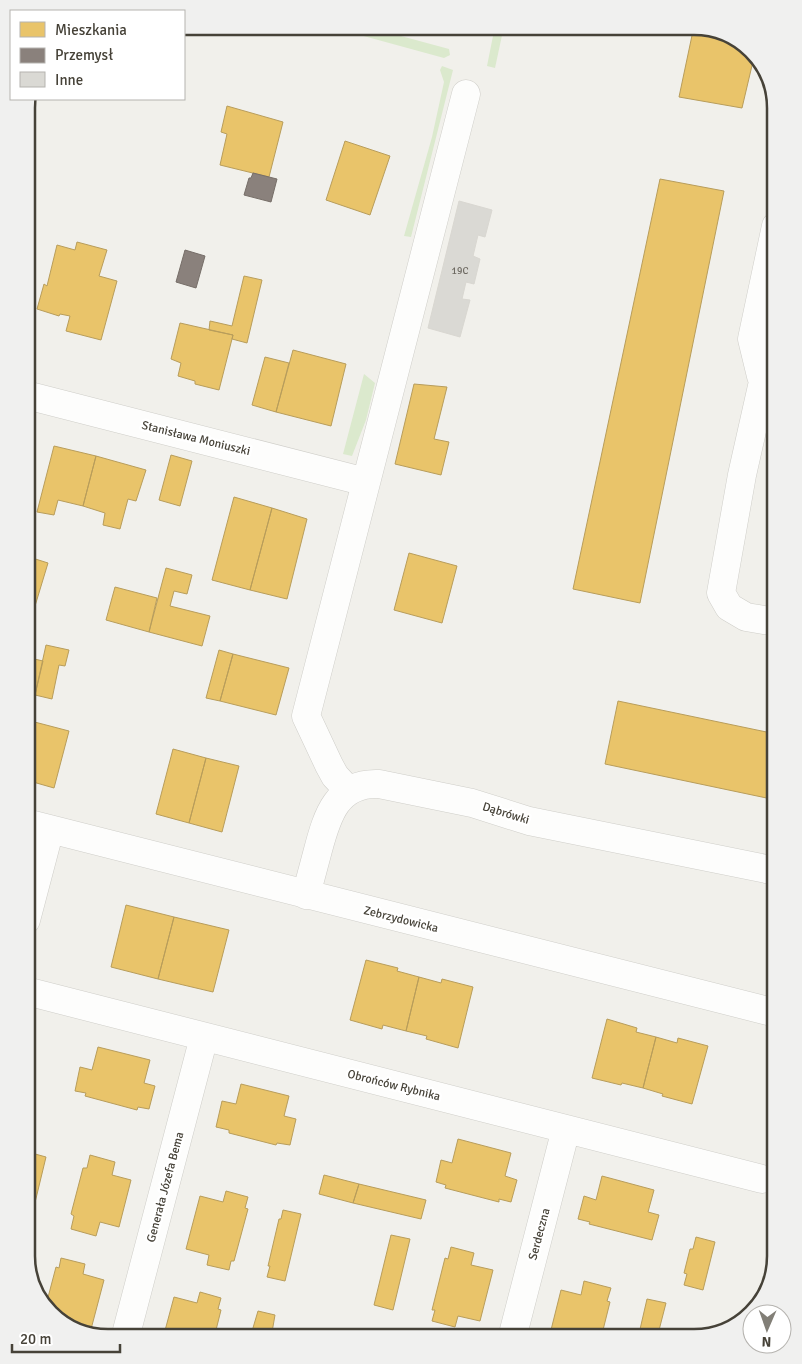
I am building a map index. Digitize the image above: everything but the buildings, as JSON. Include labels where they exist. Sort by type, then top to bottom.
[{"type":"street","points":[[306,894],[328,816],[338,800],[349,791],[335,776],[306,716],[466,94]]},
{"type":"street","points":[[762,382],[752,339],[767,268]]},
{"type":"street","points":[[767,361],[742,475],[721,593],[729,607],[746,616],[767,620]]},
{"type":"street","name":"Stanisława Moniuszki","points":[[35,396],[366,482]]},
{"type":"street","name":"Dąbrówki","points":[[349,791],[364,785],[379,784],[472,803],[529,821],[767,869]]},
{"type":"street","points":[[35,850],[38,826]]},
{"type":"street","name":"Zebrzydowicka","points":[[38,826],[767,1012]]},
{"type":"street","name":"Obrońców Rybnika","points":[[35,993],[762,1179]]},
{"type":"street","name":"Generała Józefa Bema","points":[[128,1329],[204,1037]]},
{"type":"street","name":"Serdeczna","points":[[514,1329],[566,1129]]},
{"type":"green space","points":[[360,35],[397,35],[449,49],[450,55],[444,58]]},
{"type":"green space","points":[[493,35],[502,35],[495,68],[487,66]]},
{"type":"green space","points":[[442,66],[453,70],[411,237],[404,236],[432,137],[444,82],[440,70]]},
{"type":"green space","points":[[364,374],[375,383],[366,420],[352,456],[343,454]]}]
